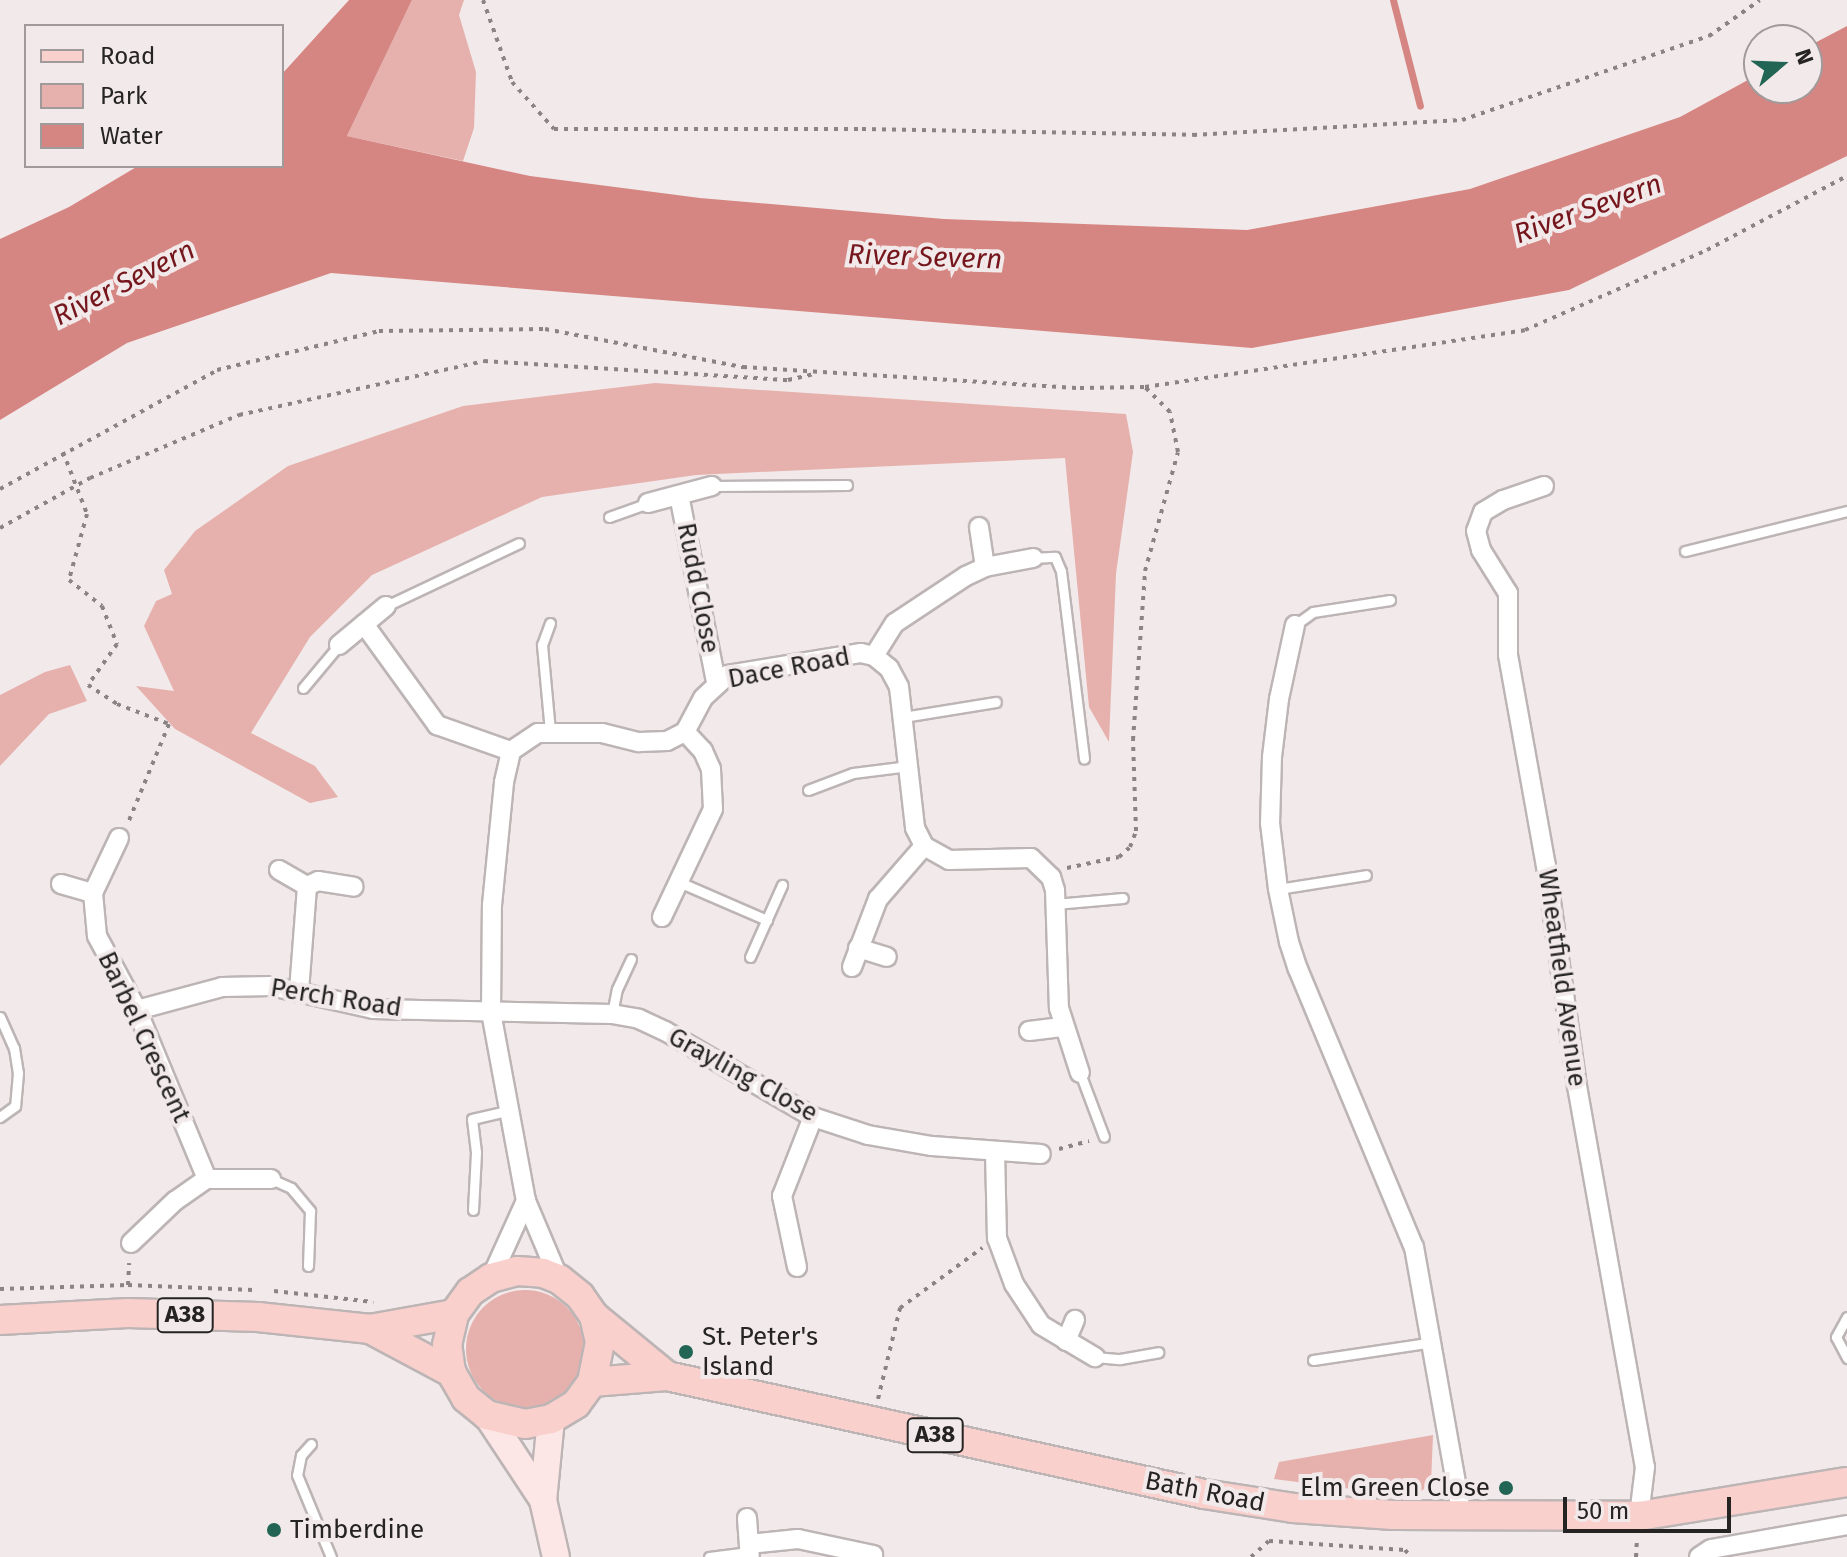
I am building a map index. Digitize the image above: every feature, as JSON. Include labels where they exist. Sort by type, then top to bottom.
[{"type":"main road","points":[[451,1372],[447,1345],[454,1314],[470,1292],[491,1278],[517,1271],[543,1273],[559,1279]]},
{"type":"main road","name":"Bath Road","points":[[559,1279],[580,1296],[594,1316],[667,1376]]},
{"type":"main road","name":"A38","points":[[0,1320],[128,1313],[258,1317],[370,1329],[454,1314]]},
{"type":"main road","points":[[487,1415],[525,1424],[551,1419],[576,1404],[592,1382],[600,1342],[594,1316]]},
{"type":"main road","name":"A38","points":[[370,1329],[451,1372],[466,1398],[487,1415]]},
{"type":"main road","name":"Bath Road","points":[[592,1382],[667,1376],[1219,1496],[1293,1508],[1462,1517],[1639,1516],[1847,1482]]},
{"type":"street","name":"Rudd Close","points":[[648,503],[712,486]]},
{"type":"street","name":"Wheatfield Avenue","points":[[1544,486],[1503,500],[1483,512],[1476,531],[1481,550],[1508,593],[1508,655],[1546,866],[1579,1101],[1645,1467],[1639,1516]]},
{"type":"street","name":"Rudd Close","points":[[679,495],[716,682]]},
{"type":"street","points":[[979,527],[985,567]]},
{"type":"street","points":[[874,656],[895,623],[985,567],[1033,558]]},
{"type":"street","points":[[339,645],[386,606]]},
{"type":"street","points":[[364,624],[437,725],[452,733],[511,751]]},
{"type":"street","points":[[1295,625],[1279,699],[1272,757],[1270,823],[1278,889],[1298,969],[1414,1247],[1462,1517]]},
{"type":"street","name":"Dace Road","points":[[685,732],[703,698],[716,682],[739,672],[861,653],[874,656],[889,668],[899,687],[915,828],[924,846]]},
{"type":"street","points":[[559,1279],[526,1201],[491,1013],[492,905],[511,751],[538,733],[602,733],[650,742],[667,741],[685,732],[703,751],[714,788],[713,809],[662,917]]},
{"type":"street","points":[[61,884],[93,893],[119,838]]},
{"type":"street","points":[[852,967],[878,899],[924,846],[949,860],[1031,858],[1051,877],[1062,1027],[1080,1073]]},
{"type":"street","points":[[279,870],[307,886]]},
{"type":"street","points":[[307,886],[318,881],[354,887]]},
{"type":"street","points":[[299,991],[307,886]]},
{"type":"street","name":"Barbel Crescent","points":[[93,893],[97,936],[137,1010],[207,1179]]},
{"type":"street","points":[[858,948],[887,957]]},
{"type":"street","name":"Perch Road","points":[[137,1010],[222,987],[271,986],[373,1009],[491,1013]]},
{"type":"street","name":"Grayling Close","points":[[491,1013],[552,1010],[639,1019],[813,1117],[868,1135],[932,1146],[1041,1154]]},
{"type":"street","points":[[1029,1031],[1062,1027]]},
{"type":"street","points":[[797,1267],[782,1196],[813,1117]]},
{"type":"street","points":[[995,1151],[997,1238],[1014,1284],[1032,1316],[1066,1341],[1095,1357]]},
{"type":"street","points":[[131,1243],[175,1201],[207,1179],[271,1179]]},
{"type":"street","points":[[491,1278],[526,1201]]},
{"type":"street","points":[[1066,1341],[1075,1320]]},
{"type":"street","points":[[487,1415],[543,1500]]},
{"type":"street","points":[[551,1419],[543,1500],[556,1557]]},
{"type":"street","points":[[747,1518],[749,1551],[798,1539],[873,1555]]},
{"type":"street","points":[[1699,1557],[1711,1549],[1847,1525]]},
{"type":"lane","points":[[712,486],[847,485]]},
{"type":"lane","points":[[609,517],[648,503]]},
{"type":"lane","points":[[1685,551],[1847,511]]},
{"type":"lane","points":[[386,606],[519,543]]},
{"type":"lane","points":[[1033,558],[1055,557],[1061,571],[1084,759]]},
{"type":"lane","points":[[1295,625],[1313,612],[1390,600]]},
{"type":"lane","points":[[550,623],[542,645],[550,732]]},
{"type":"lane","points":[[303,688],[339,645]]},
{"type":"lane","points":[[903,717],[996,702]]},
{"type":"lane","points":[[808,790],[853,773],[909,766]]},
{"type":"lane","points":[[1278,889],[1366,875]]},
{"type":"lane","points":[[679,882],[767,920]]},
{"type":"lane","points":[[750,957],[782,885]]},
{"type":"lane","points":[[1055,904],[1123,898]]},
{"type":"lane","points":[[612,1014],[617,989],[631,959]]},
{"type":"lane","points":[[0,1017],[14,1048],[18,1073],[15,1106],[0,1117]]},
{"type":"lane","points":[[1080,1073],[1104,1137]]},
{"type":"lane","points":[[473,1210],[476,1152],[472,1119],[508,1111]]},
{"type":"lane","points":[[271,1179],[291,1188],[310,1211],[308,1266]]},
{"type":"lane","points":[[1847,1317],[1836,1337],[1847,1358]]},
{"type":"lane","points":[[1313,1360],[1433,1342]]},
{"type":"lane","points":[[1095,1357],[1120,1359],[1158,1352]]},
{"type":"lane","points":[[311,1444],[301,1455],[297,1475],[331,1557]]},
{"type":"lane","points":[[709,1557],[749,1551]]},
{"type":"path","points":[[483,0],[512,82],[554,129],[862,129],[1193,135],[1462,120],[1709,36],[1760,0]]},
{"type":"path","points":[[0,489],[44,462],[217,370],[379,331],[545,329],[743,367],[1080,388],[1145,387],[1525,330],[1707,250],[1847,176]]},
{"type":"path","points":[[0,528],[77,486],[239,415],[484,361],[788,380],[821,373]]},
{"type":"path","points":[[1051,877],[1072,865],[1119,857],[1130,847],[1136,831],[1133,740],[1145,571],[1178,452],[1170,412],[1145,387]]},
{"type":"path","points":[[63,452],[87,514],[69,580],[102,606],[117,644],[88,685],[117,704],[169,724],[136,809],[119,838]]},
{"type":"path","points":[[1041,1154],[1104,1137]]},
{"type":"path","points":[[873,1422],[900,1308],[997,1238]]},
{"type":"path","points":[[1251,1557],[1269,1541],[1405,1550],[1411,1557]]},
{"type":"green space","points":[[412,0],[464,0],[459,15],[476,72],[474,128],[463,161],[347,136]]},
{"type":"green space","points":[[655,383],[1126,414],[1133,452],[1116,574],[1109,742],[1089,707],[1065,458],[696,475],[542,497],[372,575],[310,637],[251,733],[315,766],[338,797],[310,803],[175,729],[136,686],[174,691],[144,626],[156,601],[172,594],[164,570],[195,531],[288,466],[463,406]]},
{"type":"green space","points":[[70,665],[87,701],[49,714],[0,766],[0,695],[45,672]]},
{"type":"green space","points":[[525,1290],[548,1294],[567,1307],[580,1326],[584,1349],[580,1372],[567,1391],[548,1404],[525,1408],[502,1404],[483,1391],[470,1372],[466,1349],[470,1326],[483,1307],[502,1294]]},
{"type":"green space","points":[[1433,1435],[1431,1483],[1418,1494],[1383,1493],[1274,1479],[1279,1462]]},
{"type":"water","name":"River Severn","points":[[349,0],[412,0],[347,136],[530,176],[700,198],[944,219],[1247,230],[1470,189],[1680,117],[1743,83],[1743,104],[1823,104],[1823,39],[1847,26],[1847,156],[1569,290],[1252,348],[331,273],[127,343],[0,420],[0,239],[69,207],[135,168],[284,168],[284,72]]},
{"type":"waterway","points":[[1393,0],[1420,106]]},
{"type":"place","name":"St. Peter's Island","points":[[686,1352]]},
{"type":"place","name":"Elm Green Close","points":[[1506,1488]]},
{"type":"place","name":"Timberdine","points":[[274,1530]]}]
